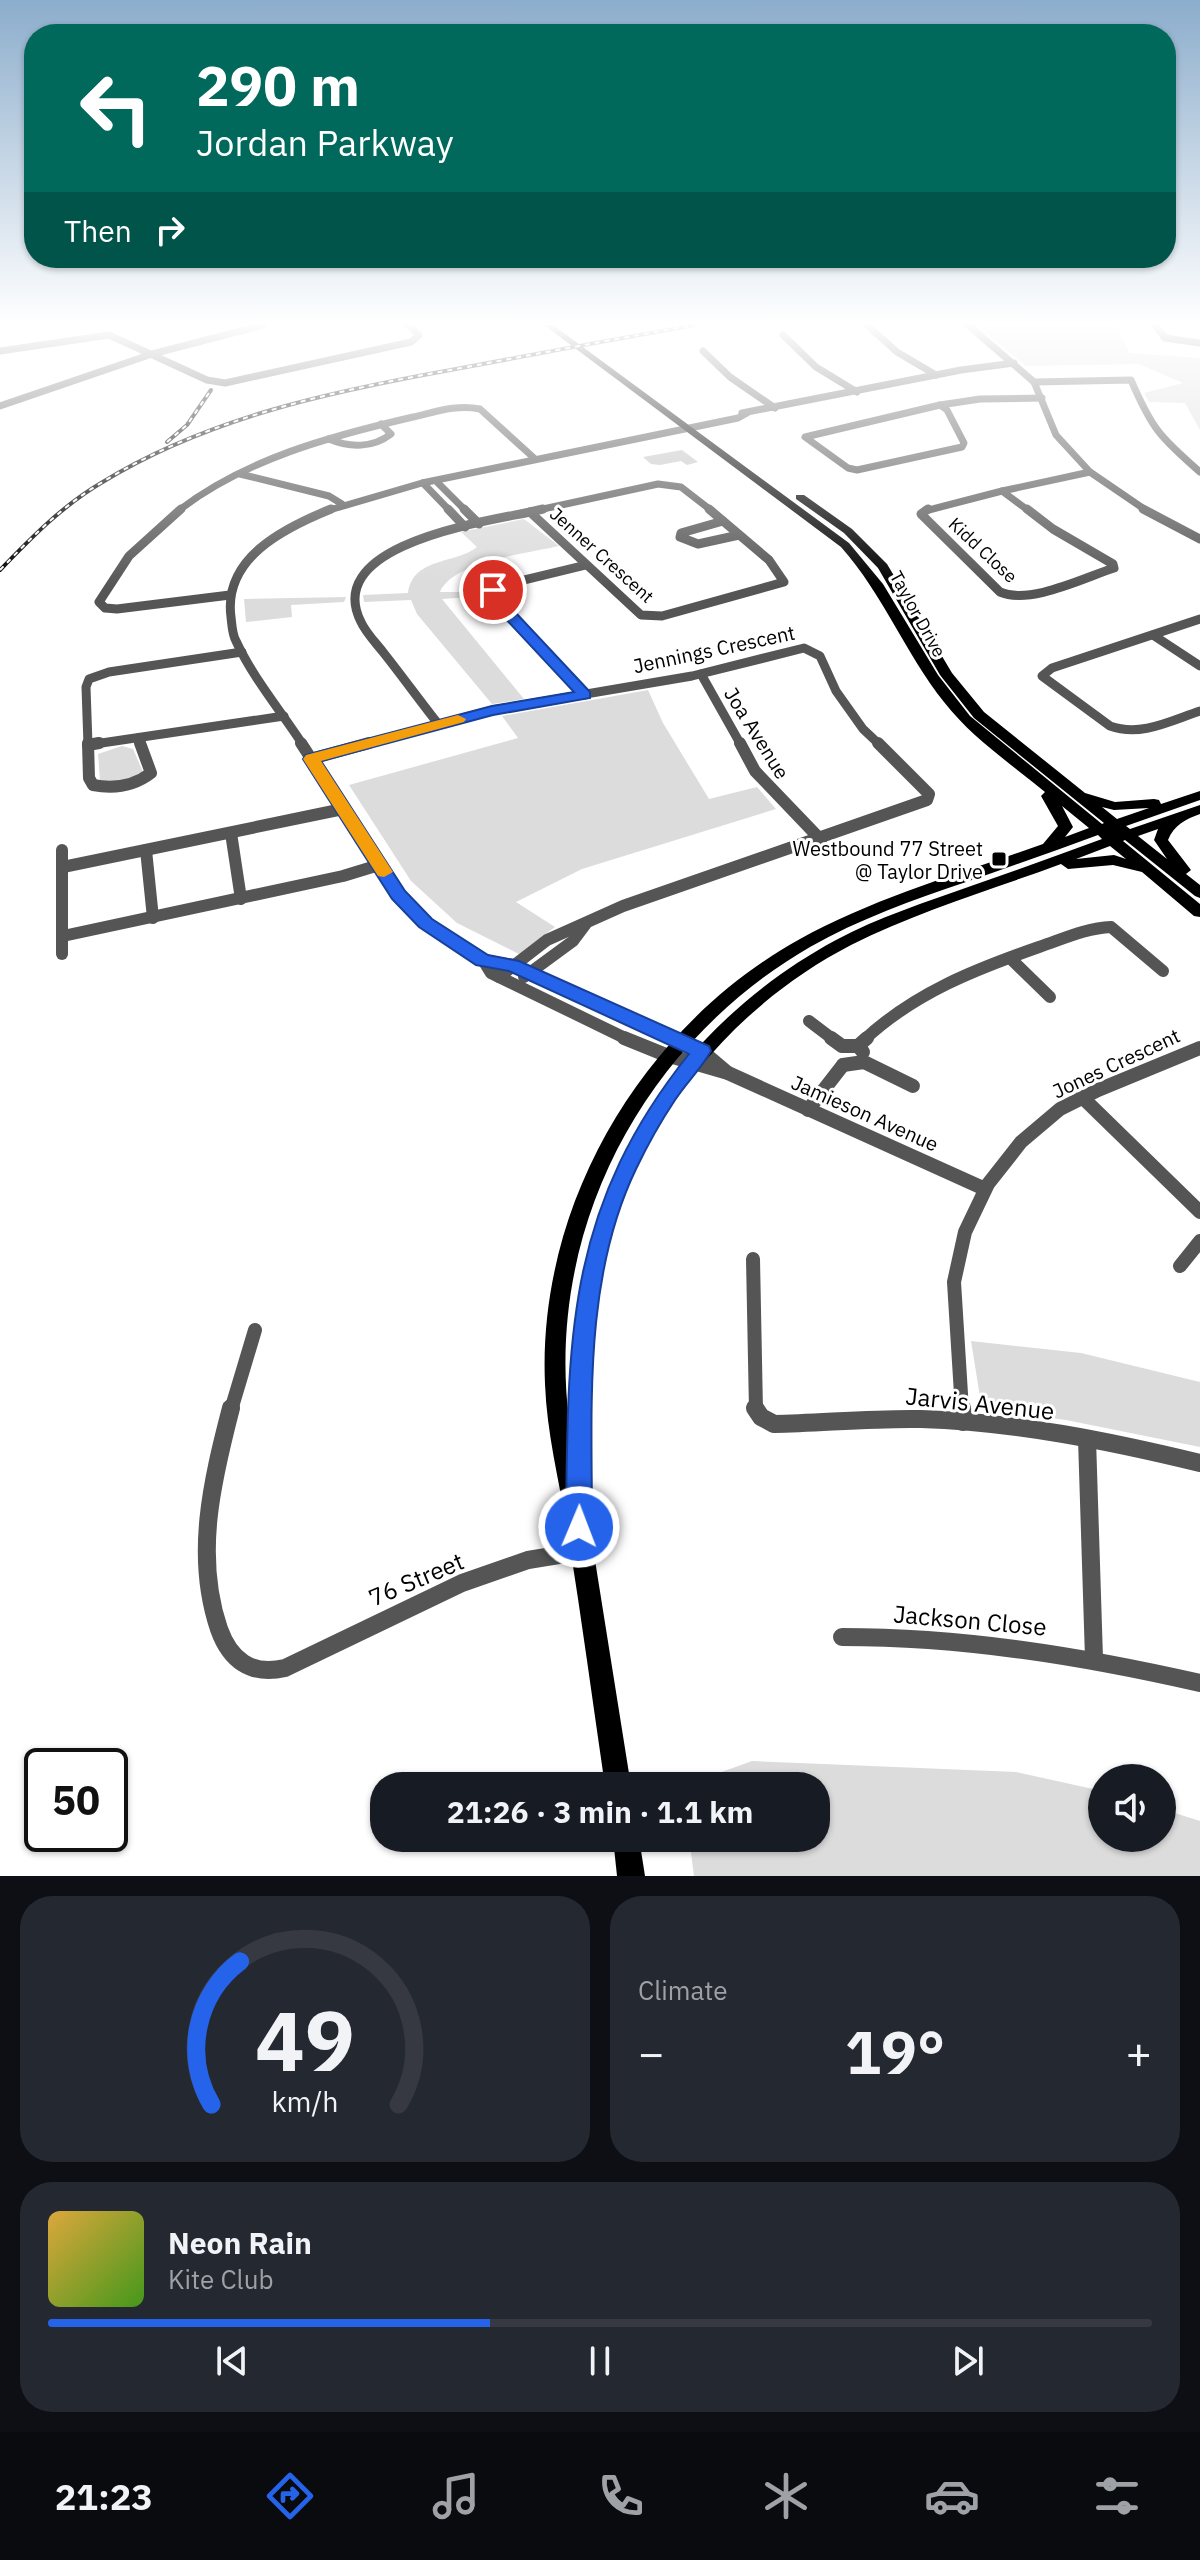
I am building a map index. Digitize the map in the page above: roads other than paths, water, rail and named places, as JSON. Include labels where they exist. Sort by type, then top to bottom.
[{"type":"main road","name":"Taylor Drive","points":[[675,413],[865,547],[891,576],[933,653],[961,695],[1000,734],[1067,788],[1160,880],[1200,912]]},
{"type":"main road","name":"Taylor Drive","points":[[692,425],[857,556],[879,583],[935,685],[965,719],[1098,830],[1113,832]]},
{"type":"main road","points":[[1035,778],[1059,811],[1066,827],[1058,839],[1042,850]]},
{"type":"main road","points":[[1067,788],[1114,806],[1198,802]]},
{"type":"main road","points":[[581,1539],[580,1382],[585,1319],[595,1261],[610,1205],[626,1168],[668,1095],[695,1058],[749,1005],[826,952],[886,923],[1016,876],[1113,832],[1198,802]]},
{"type":"main road","points":[[1128,835],[1198,802]]},
{"type":"main road","points":[[1198,802],[1165,829],[1161,840],[1200,891]]},
{"type":"main road","points":[[616,1772],[581,1539],[565,1471],[557,1413],[555,1361],[565,1270],[588,1186],[622,1117],[674,1049],[737,989],[778,960],[827,931],[906,898],[1098,830]]},
{"type":"main road","points":[[1113,832],[1128,835],[1200,891]]},
{"type":"main road","points":[[1016,876],[1074,863],[1114,860],[1135,866],[1160,880]]},
{"type":"main road","points":[[628,1852],[631,1876]]},
{"type":"street","points":[[230,595],[117,609],[105,608],[99,602],[119,568],[152,533],[191,503],[240,474],[329,439],[437,413]]},
{"type":"street","points":[[480,413],[534,458]]},
{"type":"street","points":[[674,1049],[513,965],[483,960],[425,923],[399,895],[242,652],[228,623],[230,595],[246,564],[266,543],[301,521],[342,504],[534,458],[632,440],[750,413]]},
{"type":"street","points":[[906,413],[805,437],[848,468],[857,470],[962,447],[964,443],[948,413]]},
{"type":"street","points":[[1048,413],[1056,435],[1090,472],[1135,505],[1200,539]]},
{"type":"street","points":[[1146,413],[1154,430],[1176,454],[1200,472]]},
{"type":"street","points":[[329,439],[351,446],[380,441],[391,434],[381,424]]},
{"type":"street","name":"Kidd Close","points":[[1002,491],[1040,521],[1113,564],[1114,568],[1028,596],[1012,597],[1000,592],[922,517],[925,511],[1002,491],[1090,472]]},
{"type":"street","points":[[240,474],[342,504]]},
{"type":"street","points":[[436,481],[479,524]]},
{"type":"street","points":[[423,483],[465,527]]},
{"type":"street","name":"Jenner Crescent","points":[[439,725],[361,623],[353,599],[356,586],[366,570],[389,553],[424,537],[530,512],[667,483],[681,487],[769,560],[784,577],[783,583],[662,616],[646,616],[637,613],[530,512]]},
{"type":"street","points":[[723,521],[687,530],[680,537],[698,544],[739,535]]},
{"type":"street","points":[[585,695],[492,595],[499,586],[586,565]]},
{"type":"street","points":[[1200,619],[1047,670],[1042,676],[1118,730],[1138,731],[1200,711]]},
{"type":"street","points":[[1153,635],[1200,666]]},
{"type":"street","name":"Jennings Crescent","points":[[311,759],[492,710],[701,674],[797,648],[815,651],[836,691],[863,729],[929,794],[927,800],[917,806],[623,906],[555,936],[499,977]]},
{"type":"street","points":[[138,738],[151,766],[151,773],[137,782],[112,787],[98,786],[90,781],[86,687],[93,676],[242,652]]},
{"type":"street","name":"Joa Avenue","points":[[701,674],[755,771],[821,840]]},
{"type":"street","points":[[88,745],[284,716]]},
{"type":"street","points":[[63,867],[343,809]]},
{"type":"street","points":[[231,833],[241,899]]},
{"type":"street","points":[[62,850],[62,954]]},
{"type":"street","points":[[146,850],[153,918]]},
{"type":"street","points":[[63,936],[241,899],[379,865]]},
{"type":"street","name":"Jennings Crescent","points":[[514,985],[573,941],[585,925]]},
{"type":"street","points":[[809,1021],[842,1046],[858,1046],[874,1028],[944,984],[1093,928],[1111,927],[1163,971]]},
{"type":"street","points":[[1010,958],[1050,997]]},
{"type":"street","points":[[483,960],[491,973],[514,985],[674,1049]]},
{"type":"street","points":[[842,1046],[838,1052],[843,1065]]},
{"type":"street","points":[[858,1046],[864,1054],[864,1062]]},
{"type":"street","name":"Jones Crescent","points":[[963,1422],[954,1332],[954,1279],[964,1234],[985,1189],[1027,1137],[1057,1111],[1082,1097],[1200,1048]]},
{"type":"street","name":"Jamieson Avenue","points":[[674,1049],[985,1189]]},
{"type":"street","points":[[808,1110],[843,1065],[864,1062],[913,1086]]},
{"type":"street","points":[[1082,1097],[1200,1212]]},
{"type":"street","points":[[1180,1266],[1200,1241]]},
{"type":"street","name":"Jarvis Avenue","points":[[753,1259],[751,1313],[757,1414],[774,1424],[868,1419],[963,1422],[1087,1439],[1200,1463]]},
{"type":"street","name":"76 Street","points":[[255,1330],[226,1423],[216,1471],[206,1574],[216,1626],[231,1658],[254,1671],[284,1668],[432,1597],[560,1550],[581,1539]]},
{"type":"street","points":[[1087,1439],[1094,1658]]},
{"type":"street","name":"Jackson Close","points":[[842,1637],[917,1636],[1094,1658],[1200,1683]]},
{"type":"railway","points":[[167,442],[187,425],[196,413]]},
{"type":"railway","points":[[0,570],[48,523],[101,483],[184,440],[265,413]]},
{"type":"place","name":"Westbound 77 Street @ Taylor Drive","points":[[999,859]]}]
